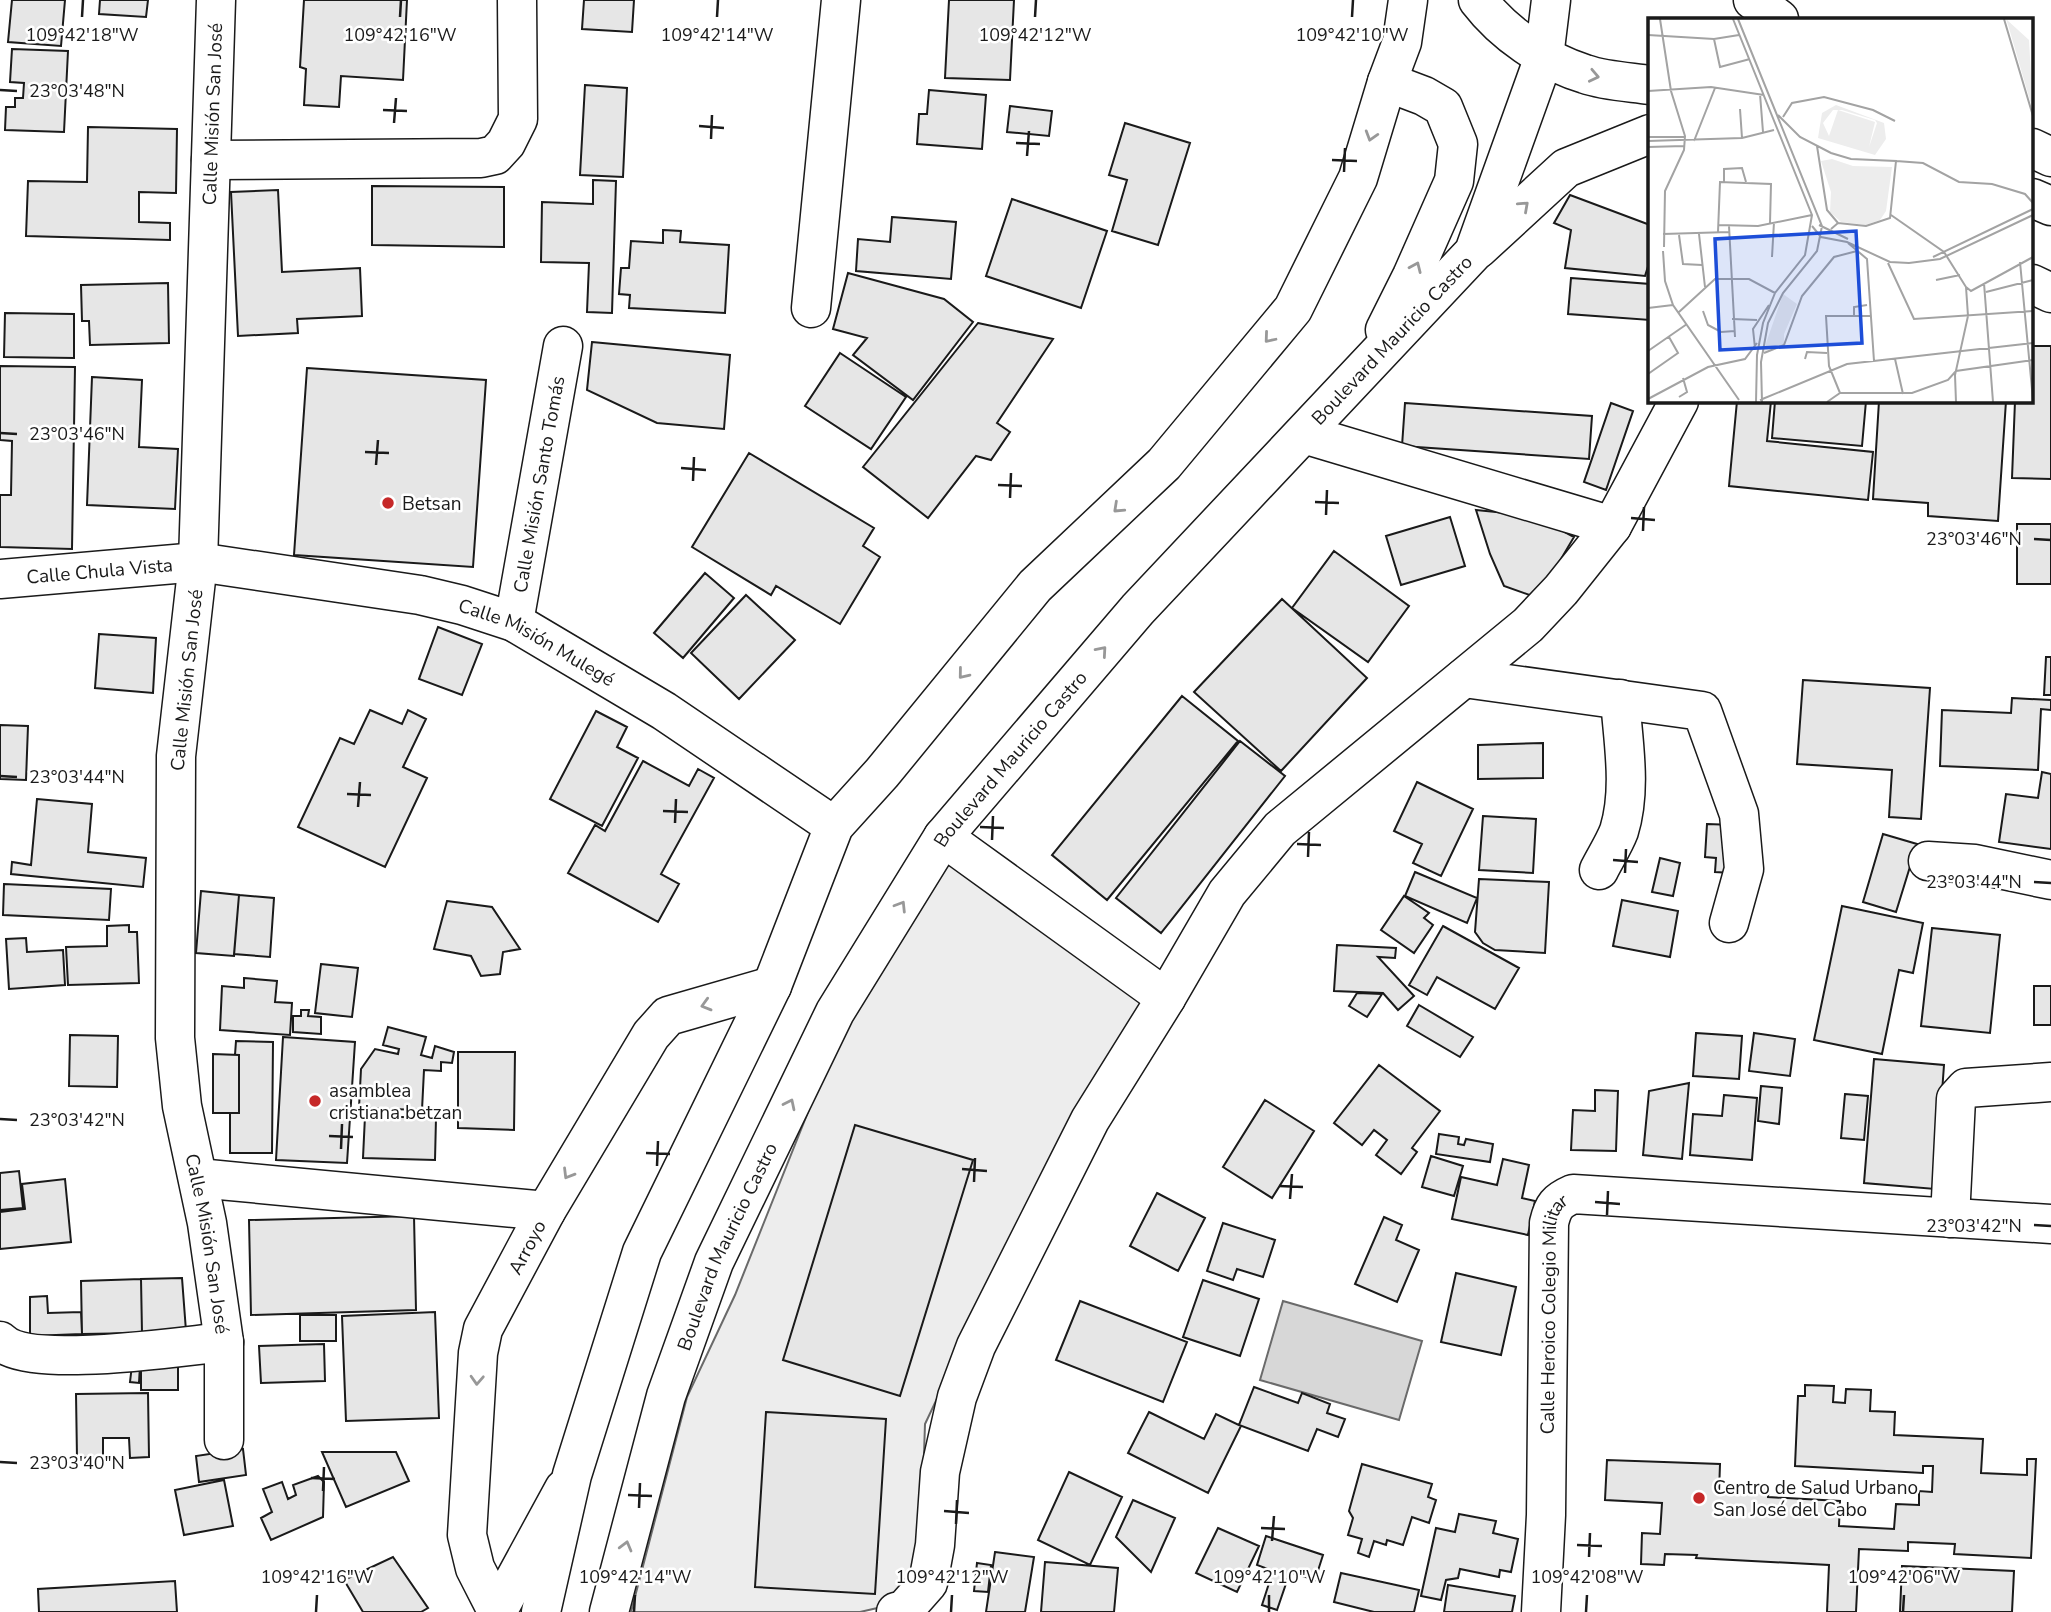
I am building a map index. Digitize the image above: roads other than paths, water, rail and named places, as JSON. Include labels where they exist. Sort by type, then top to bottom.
[{"type":"street","name":"Calle Misión San José","points":[[216,0],[198,562],[176,755],[175,1038],[182,1106],[198,1178],[224,1342],[224,1440]]},
{"type":"street","points":[[211,160],[481,158],[495,155],[506,143],[518,119],[517,0]]},
{"type":"street","points":[[811,308],[841,0]]},
{"type":"street","points":[[541,1612],[572,1475],[642,1252],[772,986],[834,826],[882,773],[1035,586],[1164,464],[1293,309],[1359,178],[1387,82],[1402,42],[1408,0]]},
{"type":"street","points":[[1478,0],[1493,19],[1544,57],[1587,75],[1648,85]]},
{"type":"street","name":"Boulevard Mauricio Castro","points":[[609,1612],[666,1396],[714,1262],[835,1012],[943,837],[1138,609],[1474,252],[1544,57],[1551,0]]},
{"type":"street","points":[[1753,0],[1778,18]]},
{"type":"street","points":[[1363,372],[1412,276],[1454,181],[1458,144],[1443,107],[1424,96],[1387,82]]},
{"type":"street","points":[[1474,252],[1566,168],[1648,135]]},
{"type":"street","points":[[2034,149],[2051,157]]},
{"type":"street","points":[[2034,199],[2051,206]]},
{"type":"street","name":"Calle Misión Santo Tomás","points":[[514,622],[563,346]]},
{"type":"street","points":[[896,1612],[904,1610],[928,1583],[935,1545],[940,1472],[957,1397],[976,1346],[1090,1120],[1227,893],[1280,830],[1528,625],[1561,590],[1612,526],[1678,402]]},
{"type":"street","points":[[1304,434],[1612,526]]},
{"type":"street","name":"Calle Misión Mulegé","points":[[198,562],[419,595],[463,605],[514,622],[664,711],[834,826]]},
{"type":"street","name":"Calle Chula Vista","points":[[0,579],[198,562]]},
{"type":"street","points":[[1464,678],[1702,711],[1739,814],[1744,869],[1728,923]]},
{"type":"street","points":[[1599,870],[1618,831],[1625,796],[1620,699]]},
{"type":"street","points":[[943,837],[1166,998]]},
{"type":"street","points":[[1928,861],[1975,864],[2051,880]]},
{"type":"street","name":"Arroyo","points":[[497,1611],[475,1568],[467,1535],[478,1353],[483,1329],[546,1212],[651,1035],[668,1016],[772,986]]},
{"type":"street","points":[[1950,1218],[1956,1100],[1960,1093],[1966,1088],[2051,1082]]},
{"type":"street","points":[[198,1178],[546,1212]]},
{"type":"street","name":"Calle Heroico Colegio Militar","points":[[1541,1612],[1546,1515],[1549,1223],[1552,1208],[1559,1200],[1573,1194],[2051,1224]]},
{"type":"street","points":[[0,1341],[20,1352],[68,1356],[224,1342]]},
{"type":"street","points":[[497,1611],[572,1475]]},
{"type":"place","name":"Betsan","points":[[388,503]]},
{"type":"place","name":"asamblea cristiana betzan","points":[[315,1101]]},
{"type":"place","name":"Centro de Salud Urbano San José del Cabo","points":[[1699,1498]]}]
